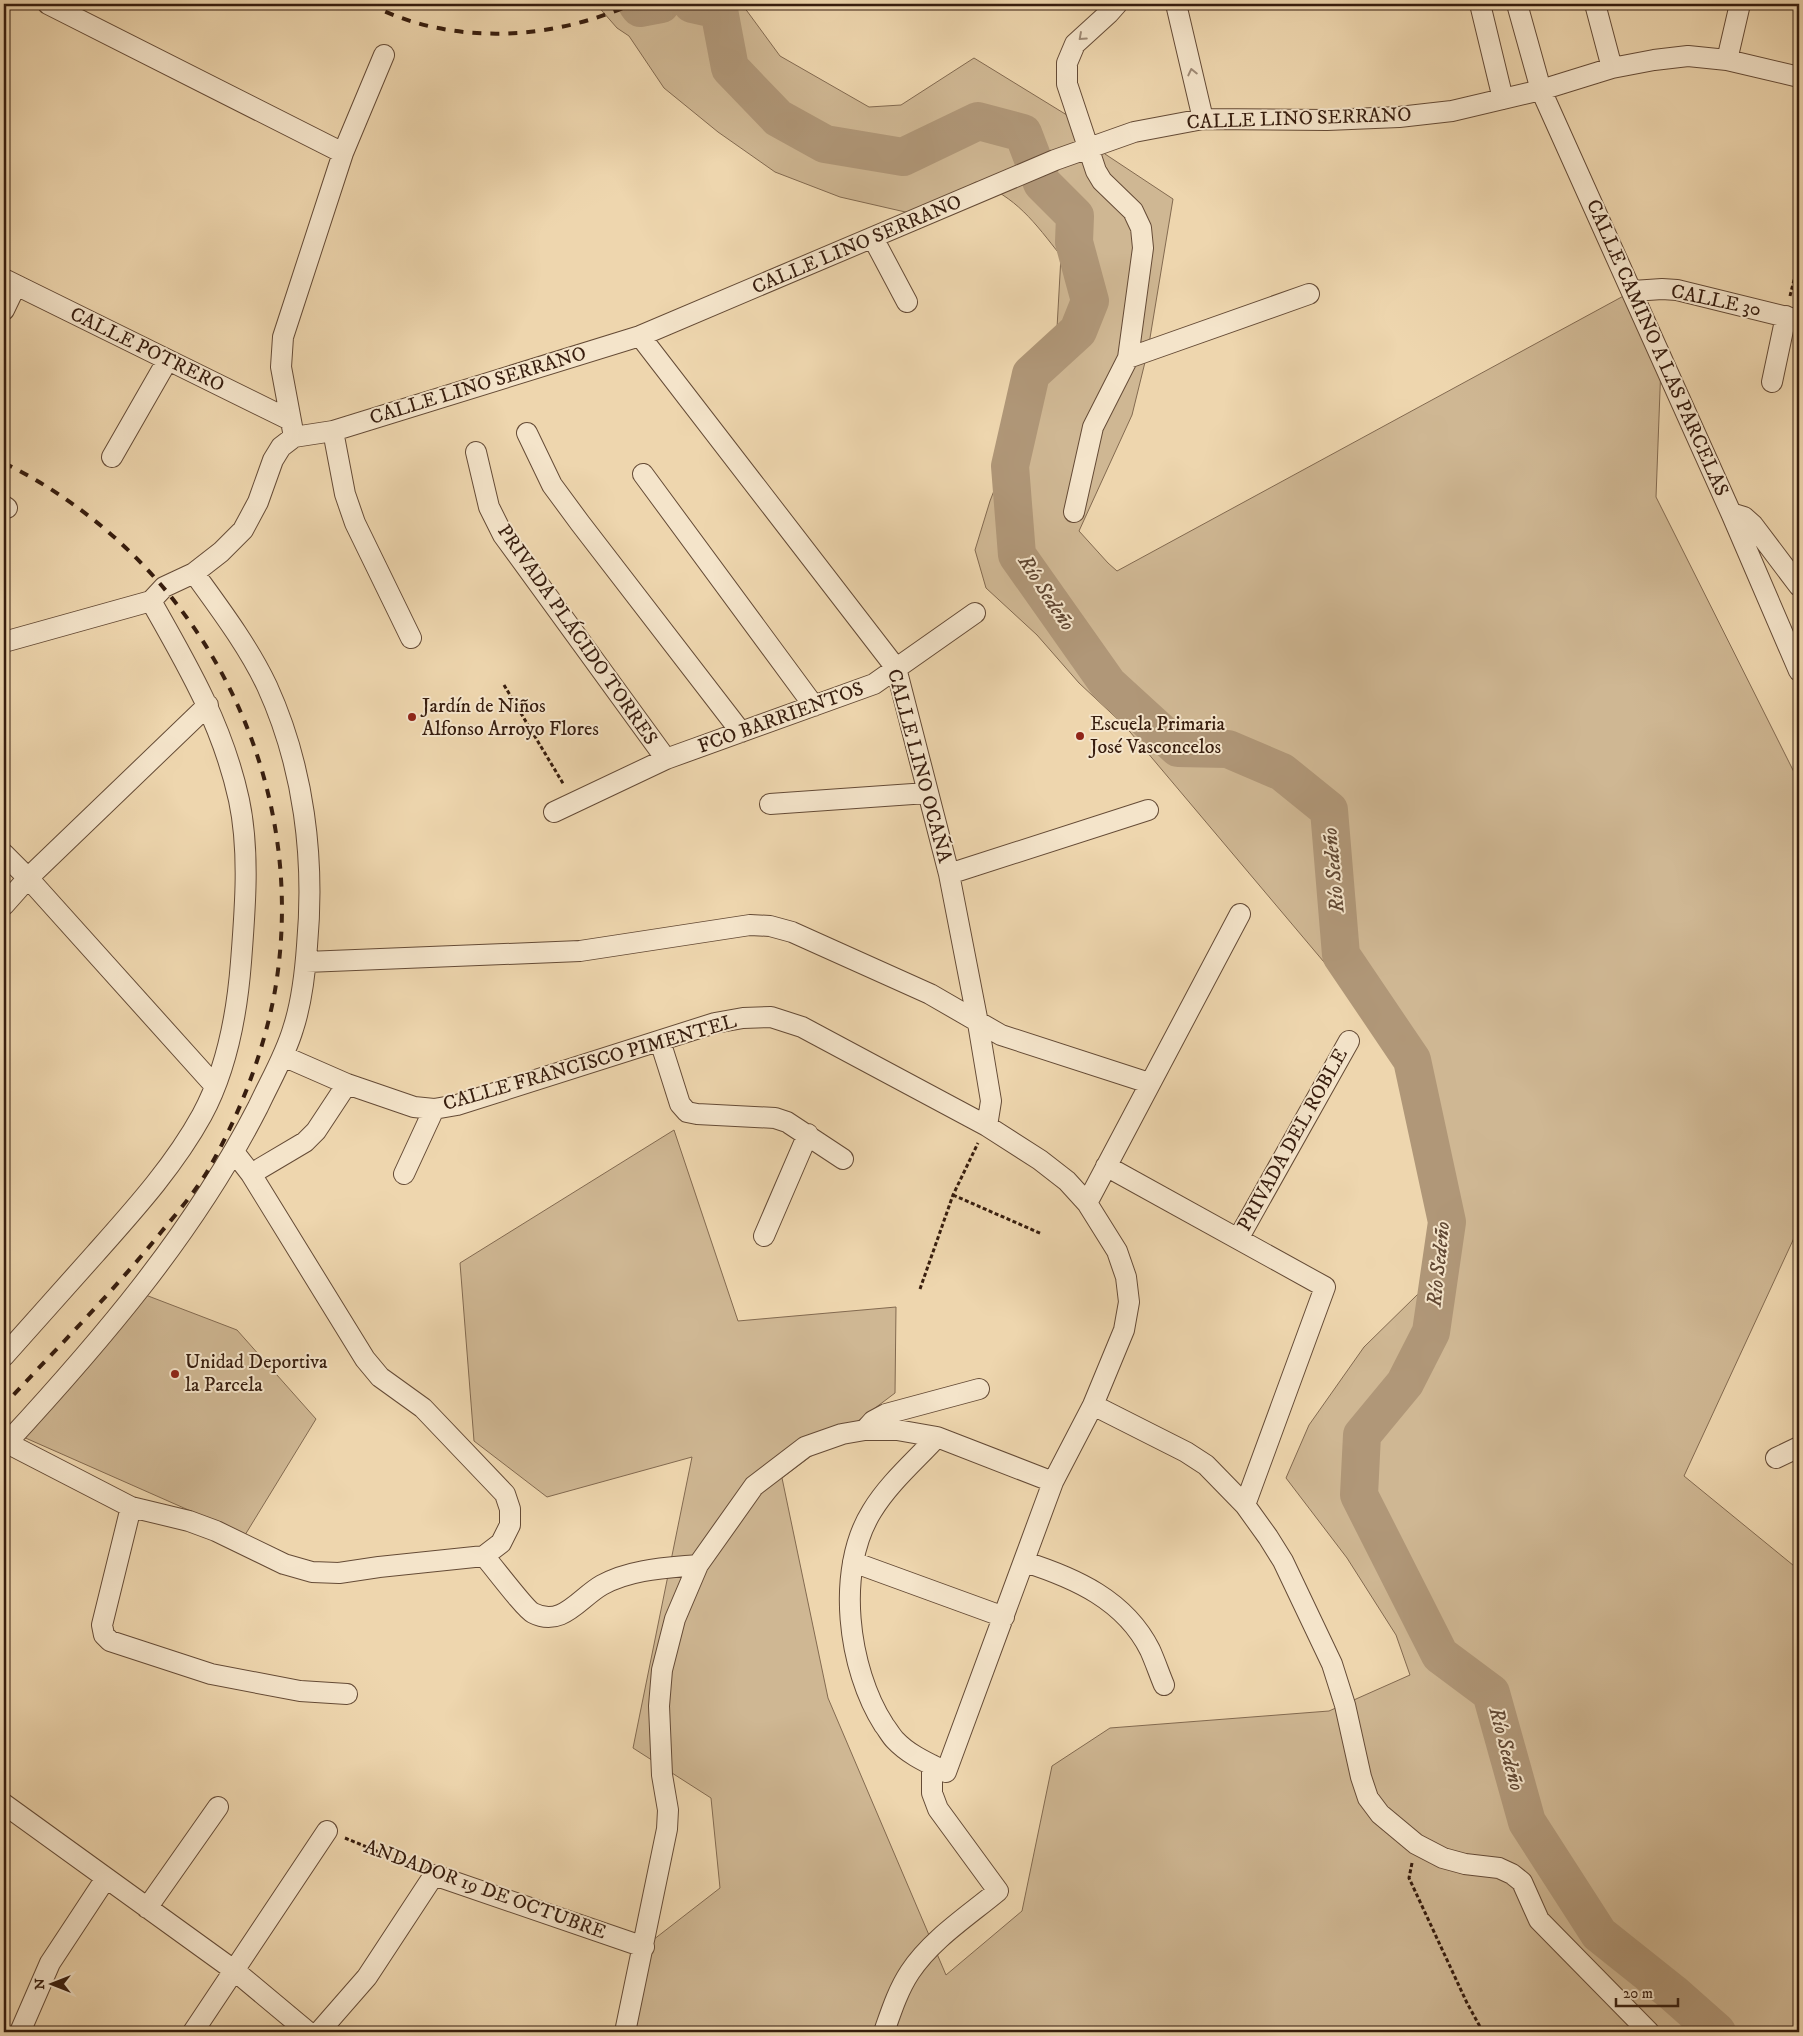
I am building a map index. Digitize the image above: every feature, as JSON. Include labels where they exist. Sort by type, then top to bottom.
[{"type":"street","points":[[48,4],[344,153]]},
{"type":"street","points":[[1074,512],[1093,426],[1128,358],[1143,248],[1141,228],[1133,211],[1102,181],[1096,171],[1067,84],[1067,63],[1075,44],[1117,4]]},
{"type":"street","points":[[1176,4],[1203,119]]},
{"type":"street","points":[[1480,4],[1503,99]]},
{"type":"street","name":"CALLE CAMINO A LAS PARCELAS","points":[[1517,4],[1541,90],[1731,513],[1744,517],[1753,524],[1799,586]]},
{"type":"street","points":[[1596,4],[1612,68]]},
{"type":"street","points":[[1727,60],[1740,4]]},
{"type":"street","points":[[4,642],[151,601],[164,587],[194,572],[221,552],[243,530],[258,502],[273,460],[292,428],[281,367],[283,337],[344,153],[384,55]]},
{"type":"street","name":"CALLE LINO SERRANO","points":[[292,428],[333,431],[640,336],[1055,160],[1134,132],[1203,119],[1327,120],[1399,117],[1452,111],[1541,90],[1612,68],[1688,56],[1727,60],[1799,78]]},
{"type":"street","points":[[873,238],[907,302]]},
{"type":"street","points":[[4,310],[10,282]]},
{"type":"street","name":"CALLE POTRERO","points":[[10,282],[167,361],[292,428]]},
{"type":"street","name":"CALLE 30","points":[[1632,292],[1662,289],[1677,290],[1792,318]]},
{"type":"street","points":[[1128,358],[1309,294]]},
{"type":"street","points":[[1772,382],[1792,318]]},
{"type":"street","name":"CALLE LINO OCAÑA","points":[[640,336],[896,668],[948,874],[978,1022],[992,1101],[987,1126]]},
{"type":"street","points":[[112,457],[167,361]]},
{"type":"street","points":[[333,431],[345,494],[355,523],[411,638]]},
{"type":"street","points":[[526,433],[552,485],[741,732]]},
{"type":"street","name":"PRIVADA PLÁCIDO TORRES","points":[[476,452],[489,507],[503,536],[666,759]]},
{"type":"street","points":[[643,474],[814,706]]},
{"type":"street","points":[[1731,513],[1799,671]]},
{"type":"street","points":[[194,572],[232,626],[266,684],[287,736],[300,791],[308,855],[310,912],[301,998],[293,1030],[283,1056],[234,1152],[189,1223],[98,1342],[5,1445],[131,1507],[189,1520],[284,1564],[312,1572],[339,1573],[379,1566],[484,1556],[501,1543],[510,1525],[510,1509],[504,1494],[424,1408],[380,1378],[365,1359],[251,1174],[234,1152]]},
{"type":"street","points":[[4,1356],[159,1180],[202,1114],[225,1058],[238,994],[244,922],[245,851],[239,801],[208,705],[151,601]]},
{"type":"street","name":"FCO BARRIENTOS","points":[[554,812],[666,759],[874,684],[975,613]]},
{"type":"street","points":[[4,905],[28,878],[208,705]]},
{"type":"street","points":[[770,804],[927,793]]},
{"type":"street","points":[[948,874],[1148,810]]},
{"type":"street","points":[[4,854],[28,878],[215,1086]]},
{"type":"street","points":[[1086,1203],[1240,914]]},
{"type":"street","points":[[306,962],[580,951],[750,924],[770,926],[792,932],[930,994],[1001,1035],[1149,1084]]},
{"type":"street","name":"CALLE FRANCISCO PIMENTEL","points":[[283,1056],[347,1084],[414,1107],[434,1109],[457,1105],[715,1023],[743,1018],[771,1017],[802,1027],[987,1126],[1040,1160],[1067,1181],[1086,1203],[1117,1251],[1126,1277],[1129,1302],[1124,1330],[1093,1405],[1053,1482],[946,1772],[932,1765]]},
{"type":"street","points":[[660,1041],[680,1104],[686,1112],[775,1118],[788,1122],[808,1134],[843,1159]]},
{"type":"street","name":"PRIVADA DEL ROBLE","points":[[1238,1239],[1348,1041]]},
{"type":"street","points":[[251,1174],[305,1142],[316,1131],[347,1084]]},
{"type":"street","points":[[404,1174],[434,1109]]},
{"type":"street","points":[[764,1236],[808,1134]]},
{"type":"street","points":[[1106,1166],[1325,1287],[1245,1505]]},
{"type":"street","points":[[865,1430],[873,1420],[886,1414],[979,1389]]},
{"type":"street","points":[[1093,1405],[1186,1452],[1206,1465],[1245,1505],[1283,1561],[1332,1664],[1345,1705],[1361,1777],[1368,1798],[1380,1814],[1416,1844],[1443,1858],[1465,1864],[1499,1868],[1512,1874],[1522,1882],[1539,1920],[1649,2032]]},
{"type":"street","points":[[625,2032],[667,1829],[668,1810],[662,1776],[659,1706],[662,1670],[675,1619],[698,1565],[754,1486],[805,1447],[842,1434],[865,1430],[897,1430],[937,1437],[1053,1482]]},
{"type":"street","points":[[884,2032],[896,1998],[909,1972],[928,1948],[998,1891],[938,1809],[932,1793],[932,1765],[917,1758],[894,1740],[873,1708],[860,1672],[851,1632],[850,1594],[853,1562],[860,1536],[871,1512],[888,1489],[937,1437]]},
{"type":"street","points":[[1776,1458],[1799,1447]]},
{"type":"street","points":[[131,1507],[102,1625],[104,1635],[110,1641],[211,1674],[300,1691],[347,1694]]},
{"type":"street","points":[[484,1556],[532,1613],[548,1618],[565,1615],[585,1596],[612,1582],[655,1568],[698,1565]]},
{"type":"street","points":[[853,1562],[1004,1617]]},
{"type":"street","points":[[1025,1562],[1063,1574],[1096,1591],[1127,1616],[1149,1649],[1164,1685]]},
{"type":"street","points":[[4,1804],[235,1971],[308,2032]]},
{"type":"street","points":[[148,1908],[218,1807]]},
{"type":"street","points":[[192,2032],[235,1971],[327,1831]]},
{"type":"street","points":[[318,2032],[366,1977],[434,1875]]},
{"type":"street","name":"ANDADOR 19 DE OCTUBRE","points":[[434,1875],[644,1947]]},
{"type":"street","points":[[20,2032],[50,1963],[106,1878]]},
{"type":"path","points":[[1792,318],[1799,260]]},
{"type":"path","points":[[504,685],[575,802]]},
{"type":"path","points":[[920,1289],[953,1195],[987,1126]]},
{"type":"path","points":[[953,1195],[1042,1234]]},
{"type":"path","name":"ANDADOR 19 DE OCTUBRE","points":[[327,1831],[434,1875]]},
{"type":"path","points":[[1416,1844],[1409,1878],[1467,2003],[1483,2032]]},
{"type":"shaded area","points":[[596,4],[740,4],[780,56],[869,107],[901,105],[974,58],[1088,128],[1105,154],[1173,199],[1148,350],[1132,415],[1079,531],[1117,571],[1629,293],[1661,364],[1656,497],[1799,782],[1799,1123],[1794,1238],[1684,1476],[1799,1570],[1799,2032],[615,2032],[653,1940],[720,1888],[711,1798],[633,1748],[692,1457],[547,1497],[474,1441],[460,1263],[674,1130],[738,1321],[896,1307],[895,1393],[782,1478],[828,1698],[946,1975],[1022,1911],[1052,1766],[1110,1728],[1329,1711],[1410,1675],[1396,1635],[1347,1558],[1286,1478],[1309,1425],[1364,1347],[1417,1295],[1445,1274],[1448,1239],[1434,1156],[1400,1060],[1365,1012],[1329,968],[1125,726],[1079,683],[1037,635],[986,588],[975,550],[990,501],[1057,328],[1061,256],[1033,222],[1014,203],[990,188],[976,182],[914,214],[840,197],[775,172],[718,132],[664,88],[629,36],[617,28]]},
{"type":"shaded area","name":"Unidad Deportiva la Parcela","points":[[143,1294],[237,1330],[316,1419],[245,1535],[21,1436]]},
{"type":"waterway","name":"Río Sedeño","points":[[637,4],[640,8],[661,4]]},
{"type":"waterway","name":"Río Sedeño","points":[[692,4],[719,10],[730,68],[778,118],[825,144],[903,157],[978,121],[1023,133],[1042,183],[1075,216],[1074,242],[1090,301],[1078,331],[1031,374],[1010,466],[1017,555],[1108,684],[1178,748],[1228,749],[1282,772],[1329,810],[1341,955],[1412,1060],[1447,1222],[1431,1332],[1405,1383],[1362,1435],[1359,1495],[1440,1655],[1491,1693],[1527,1822],[1599,1934],[1673,1993],[1717,2032]]},
{"type":"railway","points":[[369,4],[400,18],[433,27],[466,32],[500,34],[568,26],[632,4]]},
{"type":"railway","points":[[4,463],[74,505],[134,556],[186,617],[228,684],[258,757],[276,835],[282,915],[274,996],[263,1042],[239,1109],[207,1172],[197,1188],[124,1276],[4,1405]]},
{"type":"place","name":"Jardín de Niños Alfonso Arroyo Flores","points":[[412,717]]},
{"type":"place","name":"Escuela Primaria José Vasconcelos","points":[[1080,736]]},
{"type":"place","name":"Unidad Deportiva la Parcela","points":[[175,1374]]}]
